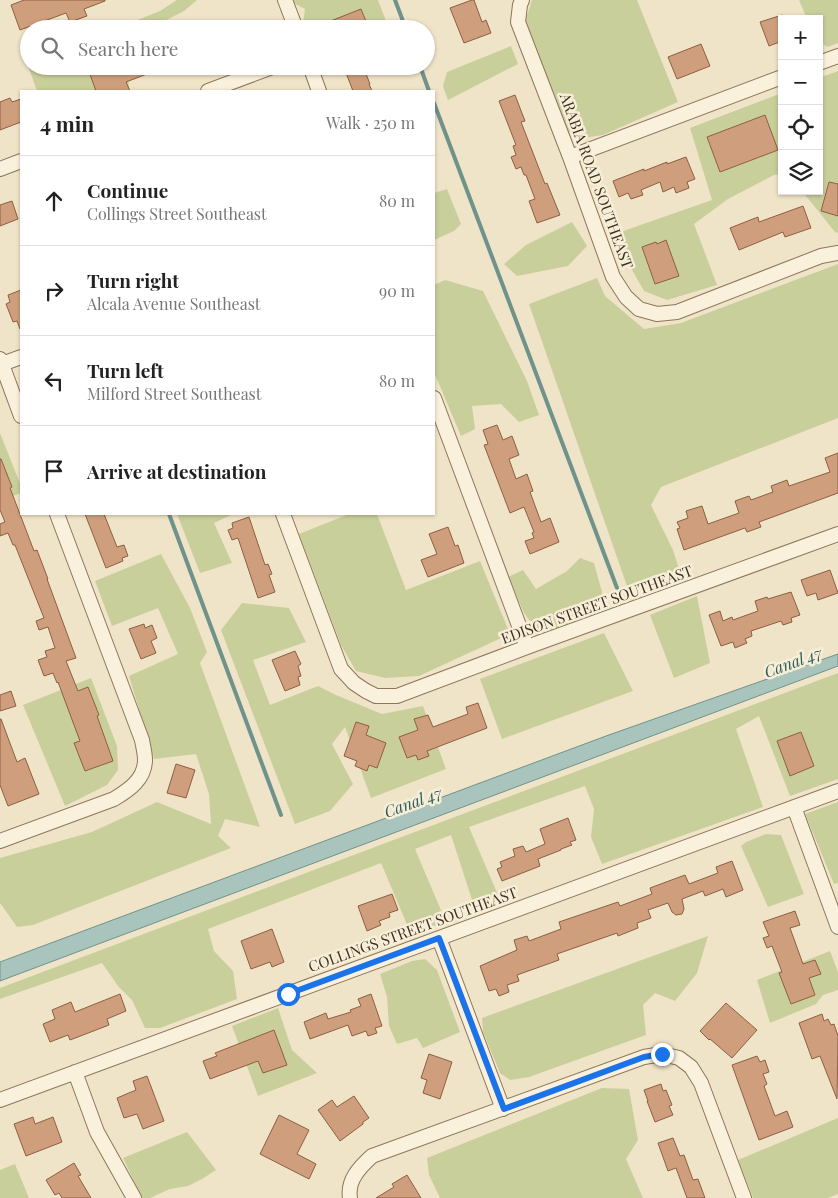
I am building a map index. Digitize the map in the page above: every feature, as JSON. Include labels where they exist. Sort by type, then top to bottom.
[{"type":"street","points":[[285,0],[293,20]]},
{"type":"street","name":"ARABIA ROAD SOUTHEAST","points":[[522,0],[518,22],[570,156],[613,278],[626,297],[639,309],[657,314],[677,312],[821,256],[838,253]]},
{"type":"street","points":[[823,62],[838,56]]},
{"type":"street","points":[[211,90],[251,75]]},
{"type":"street","points":[[314,75],[320,90]]},
{"type":"street","points":[[570,156],[778,78]]},
{"type":"street","points":[[0,169],[20,162]]},
{"type":"street","points":[[20,356],[1,361],[20,413]]},
{"type":"street","points":[[435,401],[527,647]]},
{"type":"street","points":[[0,841],[114,799],[130,789],[142,774],[145,760],[142,740],[58,515]]},
{"type":"street","name":"EDISON STREET SOUTHEAST","points":[[283,515],[341,669],[354,683],[376,696],[397,696],[838,534]]},
{"type":"street","name":"COLLINGS STREET SOUTHEAST","points":[[0,1100],[838,791]]},
{"type":"street","points":[[794,807],[838,927]]},
{"type":"street","points":[[439,938],[504,1109]]},
{"type":"street","points":[[350,1198],[349,1193],[352,1179],[372,1156],[644,1057],[662,1054],[678,1058],[692,1067],[701,1083],[744,1198]]},
{"type":"street","points":[[75,1072],[97,1132],[134,1198]]},
{"type":"green space","points":[[177,0],[197,0],[184,11],[166,20],[138,20],[160,11]]},
{"type":"green space","points":[[378,0],[386,20],[303,20],[305,9],[290,1]]},
{"type":"green space","points":[[532,0],[637,0],[678,102],[603,135],[577,139],[568,131],[525,21]]},
{"type":"green space","points":[[799,0],[838,0],[838,43],[828,47],[823,44],[823,15],[805,15]]},
{"type":"green space","points":[[511,46],[518,64],[448,100],[443,86],[447,72]]},
{"type":"green space","points":[[838,71],[838,233],[835,232],[805,195],[823,195],[823,77]]},
{"type":"green space","points":[[31,75],[128,75],[129,90],[37,90]]},
{"type":"green space","points":[[778,95],[778,174],[728,199],[694,224],[717,285],[667,300],[644,291],[612,235],[712,200],[690,128]]},
{"type":"green space","points":[[447,189],[461,224],[454,231],[435,240],[435,193]]},
{"type":"green space","points":[[572,222],[587,246],[568,266],[517,276],[504,264],[526,245]]},
{"type":"green space","points":[[838,264],[838,418],[661,487],[651,505],[673,550],[679,569],[628,589],[529,304],[597,278],[605,296],[644,329],[681,323]]},
{"type":"green space","points":[[445,280],[483,291],[527,381],[539,415],[519,422],[501,404],[472,406],[475,429],[461,436],[435,374],[435,285]]},
{"type":"green space","points":[[0,433],[20,483],[20,493],[0,501]]},
{"type":"green space","points":[[177,515],[231,515],[214,523],[232,563],[200,573]]},
{"type":"green space","points":[[346,515],[377,515],[406,590],[480,561],[510,634],[419,676],[385,678],[356,671],[341,645],[299,534]]},
{"type":"green space","points":[[161,554],[190,608],[207,652],[200,663],[260,827],[225,819],[218,836],[231,848],[33,925],[17,927],[0,903],[0,858],[92,832],[157,802],[211,824],[209,794],[196,754],[154,759],[129,676],[178,654],[158,608],[112,626],[95,581]]},
{"type":"green space","points":[[580,558],[594,563],[602,592],[598,613],[557,630],[536,629],[524,613],[508,577],[523,570],[536,589],[567,571]]},
{"type":"green space","points":[[697,596],[710,663],[674,678],[650,615]]},
{"type":"green space","points":[[242,603],[289,608],[306,642],[253,660],[270,705],[318,686],[382,714],[423,706],[446,769],[371,798],[345,727],[332,744],[353,784],[330,811],[295,824],[221,630]]},
{"type":"green space","points":[[604,633],[633,691],[502,739],[480,679]]},
{"type":"green space","points":[[838,673],[838,779],[790,796],[759,716],[736,729],[763,807],[602,864],[591,837],[594,809],[585,786],[469,827],[498,895],[488,903],[475,909],[451,835],[415,849],[446,922],[411,934],[381,863],[208,929],[214,951],[233,971],[237,999],[160,1028],[145,1028],[132,1000],[118,986],[102,963],[0,999],[0,988]]},
{"type":"green space","points":[[91,678],[117,746],[118,770],[107,785],[65,806],[23,705]]},
{"type":"green space","points":[[838,802],[838,883],[834,884],[805,814]]},
{"type":"green space","points":[[766,834],[781,835],[804,894],[768,907],[741,846]]},
{"type":"green space","points":[[708,936],[697,973],[675,1001],[655,993],[643,1005],[646,1035],[529,1077],[510,1080],[500,1073],[483,1032],[482,1018]]},
{"type":"green space","points":[[830,951],[838,972],[838,990],[823,995],[816,1004],[770,1023],[757,980]]},
{"type":"green space","points":[[425,959],[437,970],[460,1032],[423,1048],[417,1038],[397,1044],[389,1026],[387,997],[380,974],[412,961]]},
{"type":"green space","points":[[278,1008],[292,1050],[317,1073],[258,1096],[232,1026]]},
{"type":"green space","points":[[602,1088],[629,1089],[638,1140],[626,1159],[643,1198],[440,1198],[429,1175],[427,1158]]},
{"type":"green space","points":[[838,1118],[838,1194],[828,1198],[753,1198],[738,1160]]},
{"type":"green space","points":[[187,1132],[216,1170],[188,1186],[170,1189],[150,1198],[142,1198],[123,1158]]},
{"type":"green space","points":[[15,1164],[29,1198],[0,1198],[0,1170]]},
{"type":"water","points":[[838,654],[838,666],[0,981],[0,962],[606,736]]},
{"type":"building","points":[[24,0],[105,0],[84,9],[87,16],[76,20],[69,20],[66,13],[47,20],[20,20],[20,30],[11,5]]},
{"type":"building","points":[[474,0],[482,22],[486,20],[491,33],[464,43],[450,8]]},
{"type":"building","points":[[361,9],[365,20],[333,20]]},
{"type":"building","points":[[778,16],[778,43],[769,46],[760,22]]},
{"type":"building","points":[[701,44],[710,66],[677,79],[668,57]]},
{"type":"building","points":[[90,75],[144,75],[126,82],[130,90],[96,90]]},
{"type":"building","points":[[347,75],[366,75],[372,90],[353,90]]},
{"type":"building","points":[[515,95],[525,121],[521,122],[545,184],[547,183],[560,215],[537,223],[529,201],[535,199],[526,175],[524,175],[521,167],[516,169],[511,157],[516,155],[513,146],[516,145],[499,101]]},
{"type":"building","points":[[10,98],[12,102],[20,99],[20,122],[0,130],[0,102]]},
{"type":"building","points":[[765,115],[778,150],[720,172],[707,137]]},
{"type":"building","points":[[686,157],[695,179],[687,182],[689,188],[676,193],[674,187],[663,192],[660,182],[641,190],[643,195],[631,199],[628,193],[619,197],[613,181],[644,169],[644,171]]},
{"type":"building","points":[[829,182],[838,184],[838,216],[821,211]]},
{"type":"building","points":[[12,201],[18,219],[0,226],[0,205]]},
{"type":"building","points":[[803,206],[811,228],[785,237],[783,232],[739,250],[730,228],[758,217],[759,222]]},
{"type":"building","points":[[666,240],[679,276],[655,284],[642,247]]},
{"type":"building","points":[[20,290],[20,329],[17,321],[13,322],[6,304],[10,302],[8,295]]},
{"type":"building","points":[[497,425],[503,440],[512,436],[519,455],[509,459],[516,479],[527,474],[533,491],[530,492],[541,522],[550,518],[559,542],[530,554],[525,541],[534,538],[532,533],[534,532],[524,507],[510,513],[484,445],[488,444],[483,430]]},
{"type":"building","points":[[838,453],[838,493],[759,522],[761,527],[747,532],[745,528],[684,550],[677,529],[680,528],[677,522],[688,518],[686,511],[702,506],[708,524],[739,513],[735,501],[749,496],[751,500],[773,492],[771,486],[787,480],[789,486],[830,472],[825,458]]},
{"type":"building","points":[[1,459],[20,515],[34,551],[37,550],[76,658],[66,661],[78,691],[88,687],[113,761],[85,771],[74,743],[80,741],[58,682],[53,673],[44,676],[38,660],[47,657],[45,651],[55,648],[48,627],[39,630],[36,621],[44,618],[15,545],[13,545],[8,533],[0,536],[0,524],[5,522],[0,510]]},
{"type":"building","points":[[85,515],[104,515],[117,547],[124,545],[128,556],[122,558],[123,561],[106,568]]},
{"type":"building","points":[[249,517],[265,565],[268,564],[272,574],[269,575],[275,592],[258,598],[238,538],[232,540],[228,530],[233,528],[232,523]]},
{"type":"building","points":[[448,527],[455,546],[458,545],[464,563],[428,577],[421,560],[437,554],[429,534]]},
{"type":"building","points":[[830,570],[838,593],[818,600],[816,593],[807,596],[801,580]]},
{"type":"building","points":[[791,592],[800,615],[791,618],[792,622],[783,625],[781,621],[751,631],[752,636],[745,639],[747,643],[735,648],[733,642],[721,646],[709,615],[720,611],[723,621],[732,617],[733,620],[758,611],[755,601]]},
{"type":"building","points":[[144,624],[145,628],[152,625],[157,638],[151,641],[156,653],[141,659],[129,629]]},
{"type":"building","points":[[295,651],[301,664],[298,666],[301,676],[298,677],[300,685],[285,691],[272,660]]},
{"type":"building","points":[[11,691],[16,706],[0,711],[0,695]]},
{"type":"building","points":[[478,703],[487,728],[427,751],[429,756],[418,760],[416,755],[407,758],[399,737],[418,730],[414,719],[428,715],[433,727],[468,714],[466,707]]},
{"type":"building","points":[[0,719],[17,762],[25,758],[39,794],[8,806],[0,785]]},
{"type":"building","points":[[356,722],[369,726],[366,735],[386,743],[377,768],[369,765],[367,771],[355,766],[357,761],[344,756]]},
{"type":"building","points":[[801,732],[814,766],[790,776],[777,741]]},
{"type":"building","points":[[176,764],[195,770],[186,798],[167,793]]},
{"type":"building","points":[[568,818],[576,840],[570,842],[572,845],[538,859],[540,866],[502,881],[497,869],[502,867],[500,862],[515,856],[513,849],[523,846],[526,852],[545,844],[540,829]]},
{"type":"building","points":[[732,861],[743,890],[726,897],[723,889],[705,896],[703,891],[682,899],[684,909],[682,914],[676,915],[672,912],[668,903],[648,910],[651,918],[637,923],[638,928],[618,936],[617,933],[557,954],[559,960],[517,975],[519,981],[507,985],[509,992],[499,996],[496,989],[489,991],[480,966],[517,950],[514,940],[527,936],[529,941],[561,929],[559,922],[618,902],[620,906],[652,894],[650,888],[685,875],[689,884],[718,873],[716,867]]},
{"type":"building","points":[[392,894],[398,910],[389,913],[390,917],[379,921],[381,925],[367,931],[358,906]]},
{"type":"building","points":[[795,911],[800,925],[790,928],[803,964],[815,960],[821,974],[809,978],[815,995],[791,1004],[779,973],[782,972],[772,946],[767,948],[763,938],[769,936],[763,922]]},
{"type":"building","points":[[272,929],[284,962],[272,967],[270,962],[251,969],[241,941]]},
{"type":"building","points":[[120,994],[126,1011],[107,1019],[109,1025],[70,1040],[68,1035],[50,1042],[43,1024],[55,1019],[52,1010],[71,1002],[75,1012]]},
{"type":"building","points":[[371,994],[382,1026],[375,1028],[377,1033],[368,1036],[366,1031],[352,1036],[348,1025],[310,1039],[304,1022],[326,1013],[328,1019],[351,1012],[350,1010],[361,1006],[358,999]]},
{"type":"building","points":[[726,1003],[757,1030],[732,1058],[700,1031]]},
{"type":"building","points":[[822,1014],[824,1021],[828,1019],[831,1025],[834,1024],[838,1036],[837,1099],[820,1056],[812,1059],[799,1023]]},
{"type":"building","points":[[274,1030],[287,1065],[263,1073],[258,1061],[210,1079],[203,1061],[217,1056],[215,1053]]},
{"type":"building","points":[[429,1054],[452,1062],[440,1099],[423,1093],[427,1080],[421,1078]]},
{"type":"building","points":[[757,1056],[760,1062],[765,1060],[769,1072],[763,1074],[767,1084],[764,1086],[775,1116],[787,1111],[793,1127],[759,1140],[732,1065]]},
{"type":"building","points":[[147,1076],[164,1121],[143,1129],[137,1114],[124,1118],[117,1098],[136,1090],[133,1081]]},
{"type":"building","points":[[661,1084],[663,1091],[666,1090],[672,1105],[669,1106],[673,1115],[655,1122],[644,1090]]},
{"type":"building","points":[[354,1096],[369,1118],[340,1141],[318,1110],[332,1100],[337,1107]]},
{"type":"building","points":[[279,1115],[309,1130],[297,1154],[316,1164],[309,1179],[260,1154]]},
{"type":"building","points":[[33,1117],[35,1124],[53,1117],[62,1142],[26,1156],[14,1124]]},
{"type":"building","points":[[673,1138],[680,1156],[684,1155],[693,1180],[698,1179],[705,1198],[687,1198],[676,1168],[668,1171],[658,1143]]},
{"type":"building","points":[[74,1163],[81,1175],[78,1176],[91,1198],[62,1198],[59,1193],[55,1195],[46,1180]]},
{"type":"building","points":[[407,1175],[421,1198],[376,1198],[394,1187],[392,1184]]},
{"type":"waterway","points":[[395,0],[403,20]]},
{"type":"waterway","points":[[423,75],[429,90]]},
{"type":"waterway","points":[[435,106],[617,588]]},
{"type":"waterway","points":[[169,515],[281,815]]},
{"type":"route","points":[[288,994],[439,938],[504,1109],[644,1057],[662,1054]]},
{"type":"water label","name":"Canal 47","points":[[793,662]]},
{"type":"water label","name":"Canal 47","points":[[413,802]]}]
